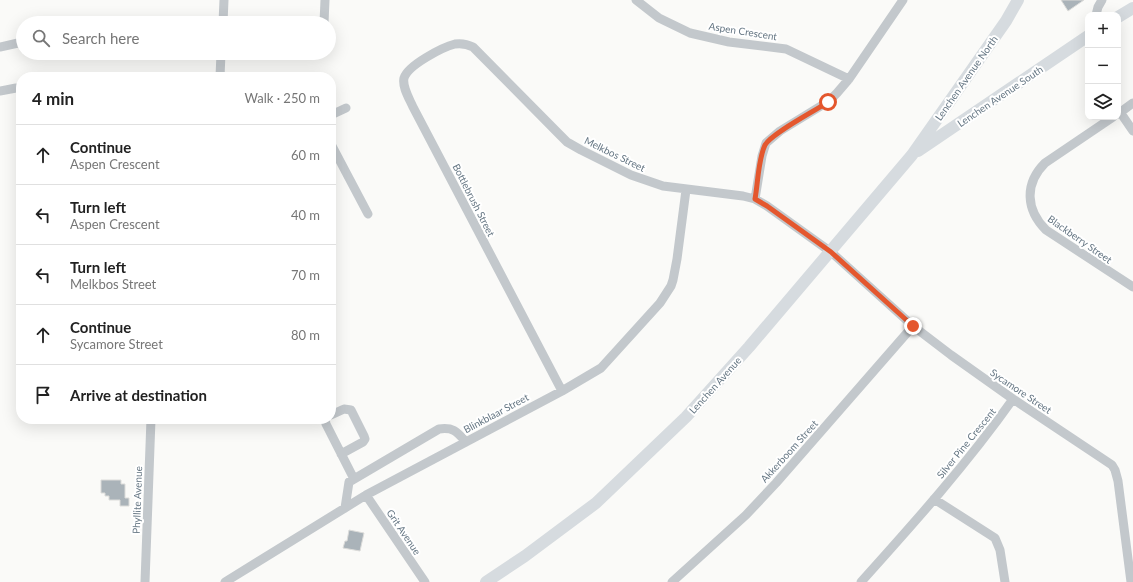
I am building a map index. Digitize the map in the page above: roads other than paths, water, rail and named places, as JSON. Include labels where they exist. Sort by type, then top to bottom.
[{"type":"main road","name":"Lenchen Avenue North","points":[[912,155],[1006,21],[1018,0]]},
{"type":"main road","points":[[1121,15],[1133,8]]},
{"type":"main road","name":"Lenchen Avenue South","points":[[912,155],[1084,39]]},
{"type":"main road","name":"Lenchen Avenue","points":[[486,582],[525,556],[596,503],[686,417],[750,347],[912,155]]},
{"type":"street","points":[[223,16],[224,0]]},
{"type":"street","points":[[324,16],[325,0]]},
{"type":"street","name":"Aspen Crescent","points":[[636,0],[660,18],[690,33],[729,42],[786,50],[849,79]]},
{"type":"street","points":[[755,199],[762,156],[766,143],[780,131],[828,102],[849,79],[903,0]]},
{"type":"street","points":[[1097,12],[1102,0]]},
{"type":"street","points":[[0,47],[16,43]]},
{"type":"street","name":"Melkbos Street","points":[[461,44],[469,45],[479,52],[528,104],[573,146],[630,175],[663,186],[743,196],[755,199],[831,252]]},
{"type":"street","name":"Bottlebrush Street","points":[[461,44],[447,47],[414,64],[406,74],[404,79],[404,87],[562,391]]},
{"type":"street","points":[[220,72],[221,60]]},
{"type":"street","points":[[0,91],[16,88]]},
{"type":"street","name":"Blackberry Street","points":[[1121,111],[1133,103]]},
{"type":"street","points":[[336,113],[346,108]]},
{"type":"street","points":[[1121,118],[1133,131]]},
{"type":"street","name":"Blackberry Street","points":[[1108,120],[1045,163],[1035,176],[1031,187],[1031,207],[1039,223],[1046,230],[1133,287]]},
{"type":"street","points":[[336,153],[368,214]]},
{"type":"street","name":"Blinkblaar Street","points":[[225,582],[366,495],[562,391],[587,377],[604,365],[660,303],[674,280],[686,190]]},
{"type":"street","name":"Sycamore Street","points":[[831,252],[913,326],[1013,400],[1092,451],[1114,468],[1118,481],[1131,582]]},
{"type":"street","name":"Akkerboom Street","points":[[672,582],[746,515],[782,478],[913,326]]},
{"type":"street","name":"Silver Pine Crescent","points":[[861,582],[934,499],[987,435],[1013,400]]},
{"type":"street","points":[[336,413],[344,409],[351,410],[364,436],[363,442],[341,454]]},
{"type":"street","name":"Phyllite Avenue","points":[[145,582],[151,424]]},
{"type":"street","points":[[326,424],[354,479]]},
{"type":"street","points":[[345,508],[349,482],[439,429],[447,428],[455,431],[466,442]]},
{"type":"street","name":"Grit Avenue","points":[[366,495],[425,582]]},
{"type":"street","points":[[934,499],[995,538],[1000,550],[1005,582]]}]
